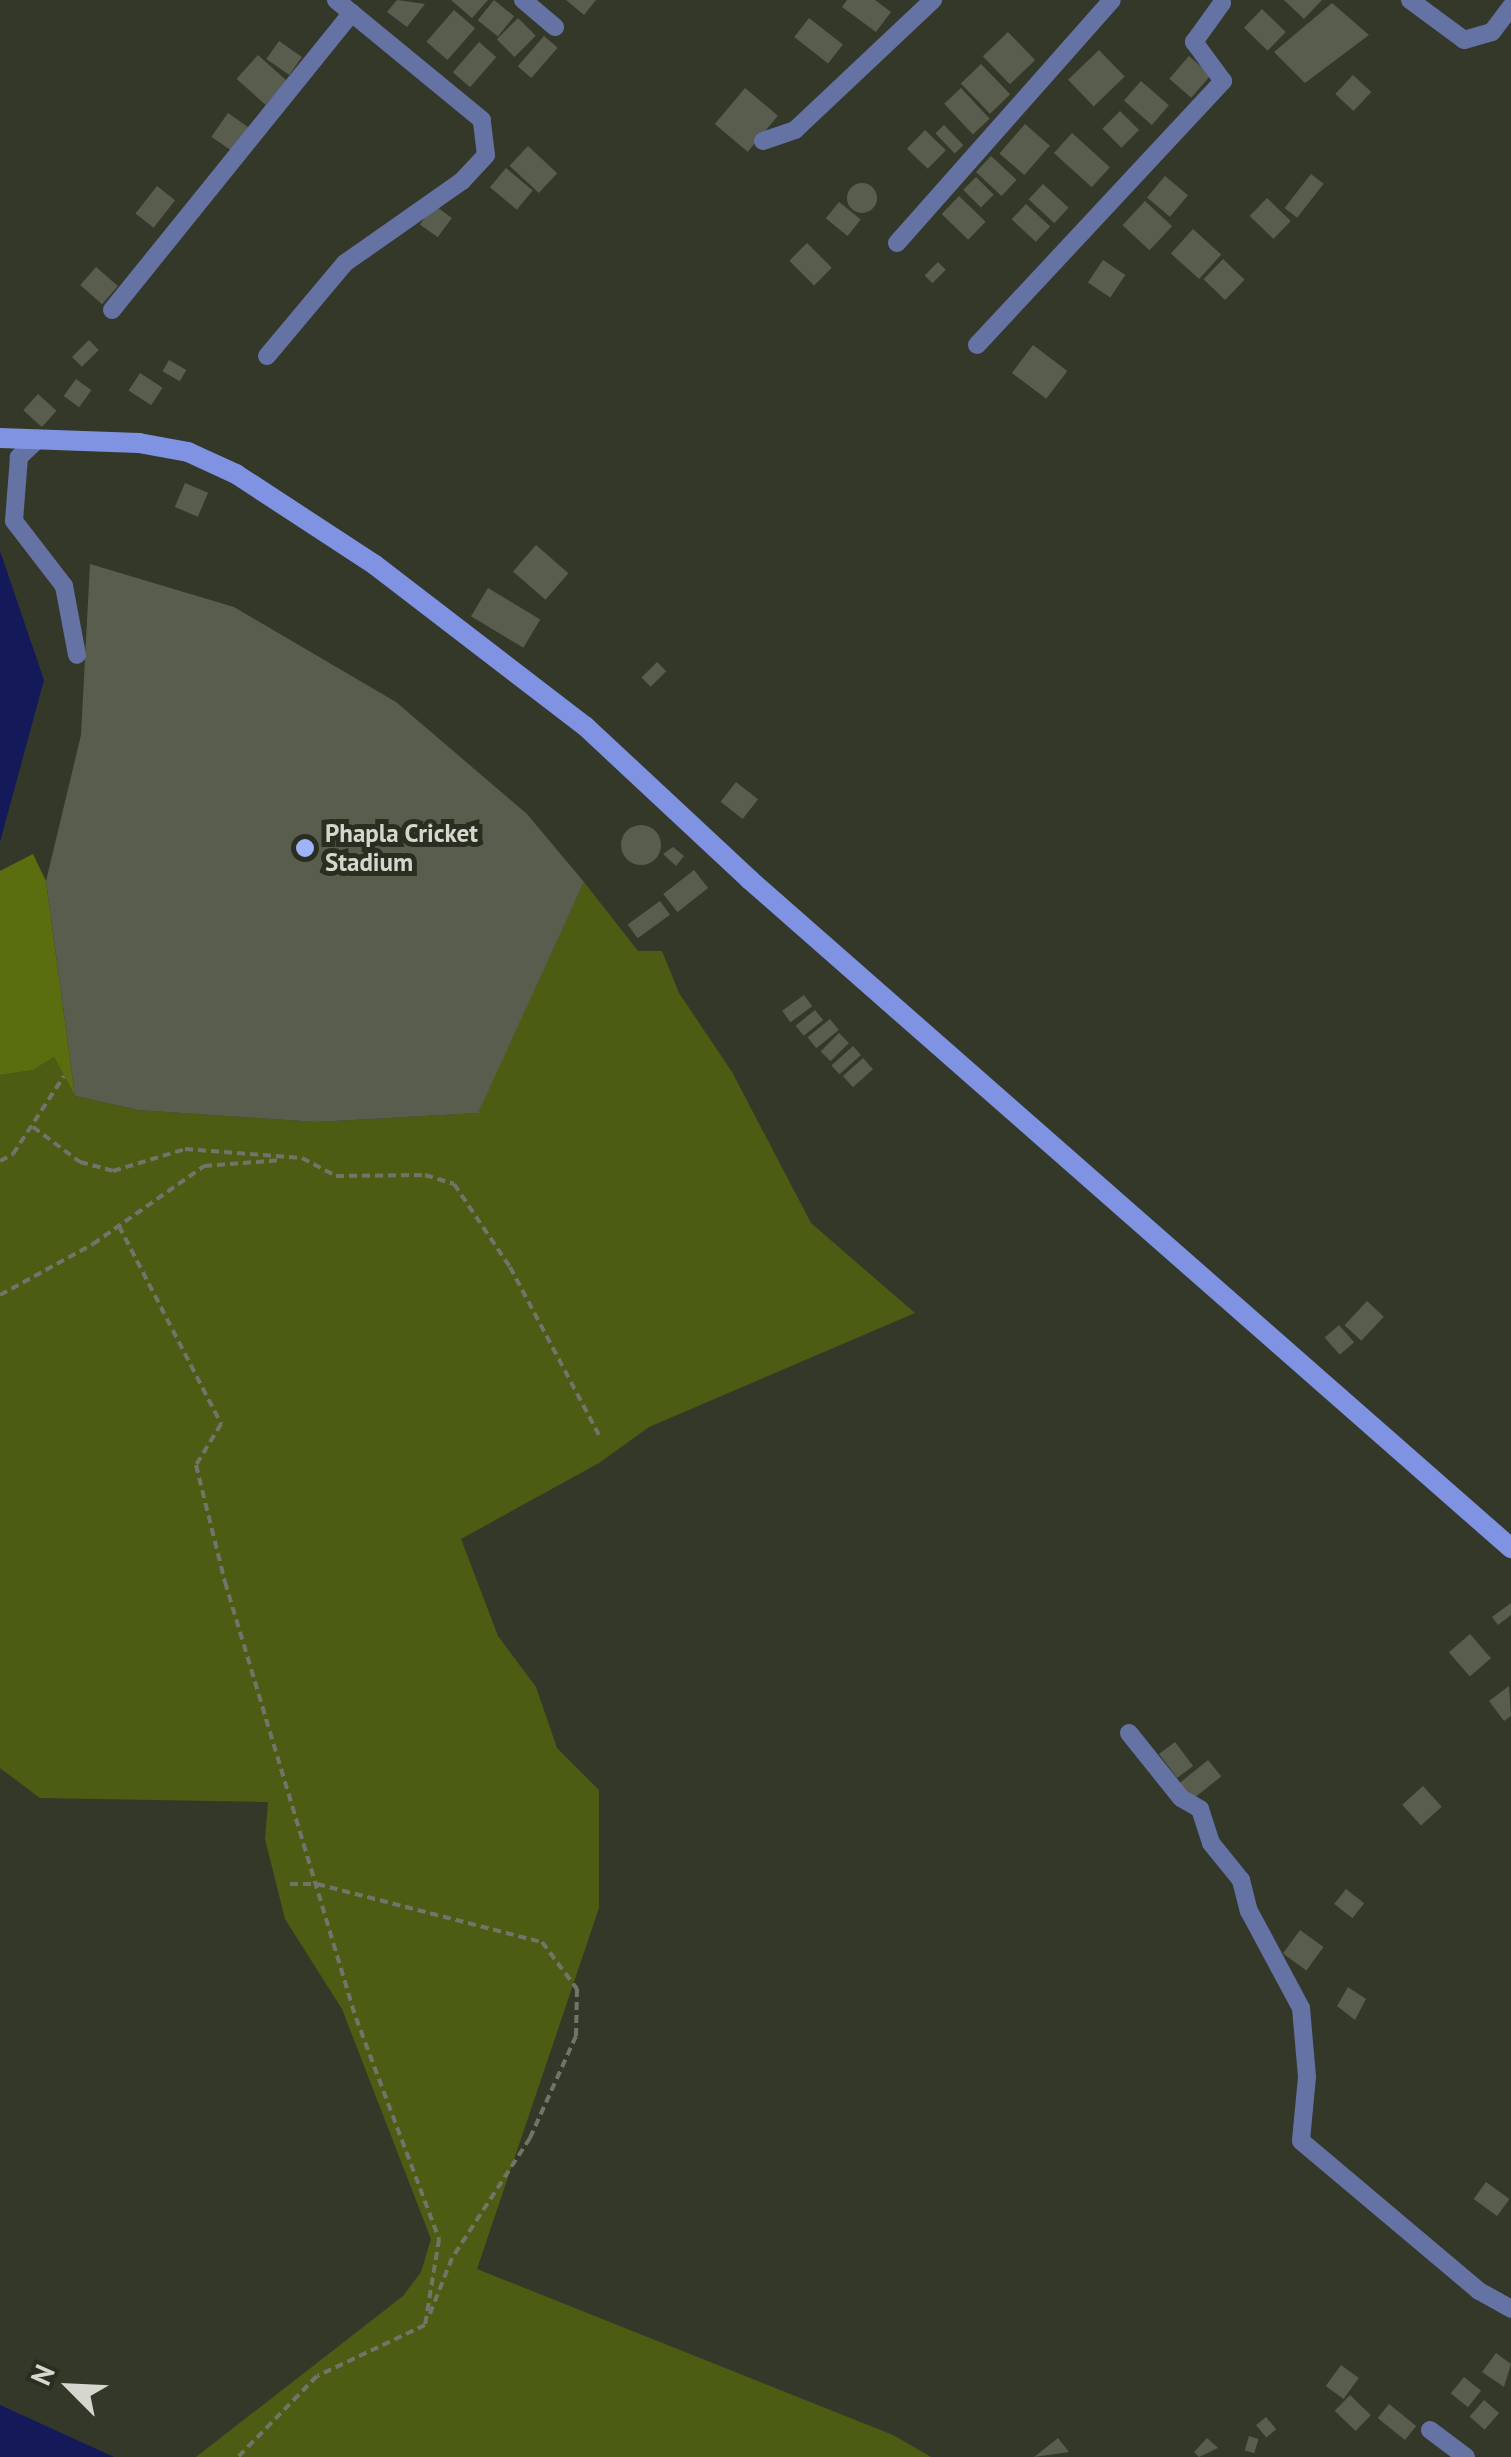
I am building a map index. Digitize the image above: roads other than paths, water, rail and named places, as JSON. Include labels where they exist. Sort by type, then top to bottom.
[{"type":"main road","points":[[0,438],[34,443],[139,443],[188,452],[236,474],[374,565],[585,726],[750,880],[1511,1548]]},
{"type":"street","points":[[267,356],[345,263],[462,181],[486,155],[482,120],[336,0]]},
{"type":"street","points":[[523,0],[554,28]]},
{"type":"street","points":[[763,141],[794,130],[933,0]]},
{"type":"street","points":[[897,242],[1112,0]]},
{"type":"street","points":[[1410,0],[1464,40],[1492,32],[1511,7]]},
{"type":"street","points":[[977,345],[1223,81],[1194,42],[1222,1]]},
{"type":"street","points":[[112,310],[352,14]]},
{"type":"street","points":[[34,443],[18,458],[14,521],[64,586],[77,655]]},
{"type":"street","points":[[1129,1733],[1181,1798],[1200,1810],[1211,1843],[1241,1880],[1249,1911],[1301,2008],[1307,2077],[1301,2140],[1479,2291],[1511,2308]]},
{"type":"street","points":[[1430,2430],[1466,2457]]},
{"type":"place","name":"Phapla Cricket Stadium","points":[[305,848]]}]
